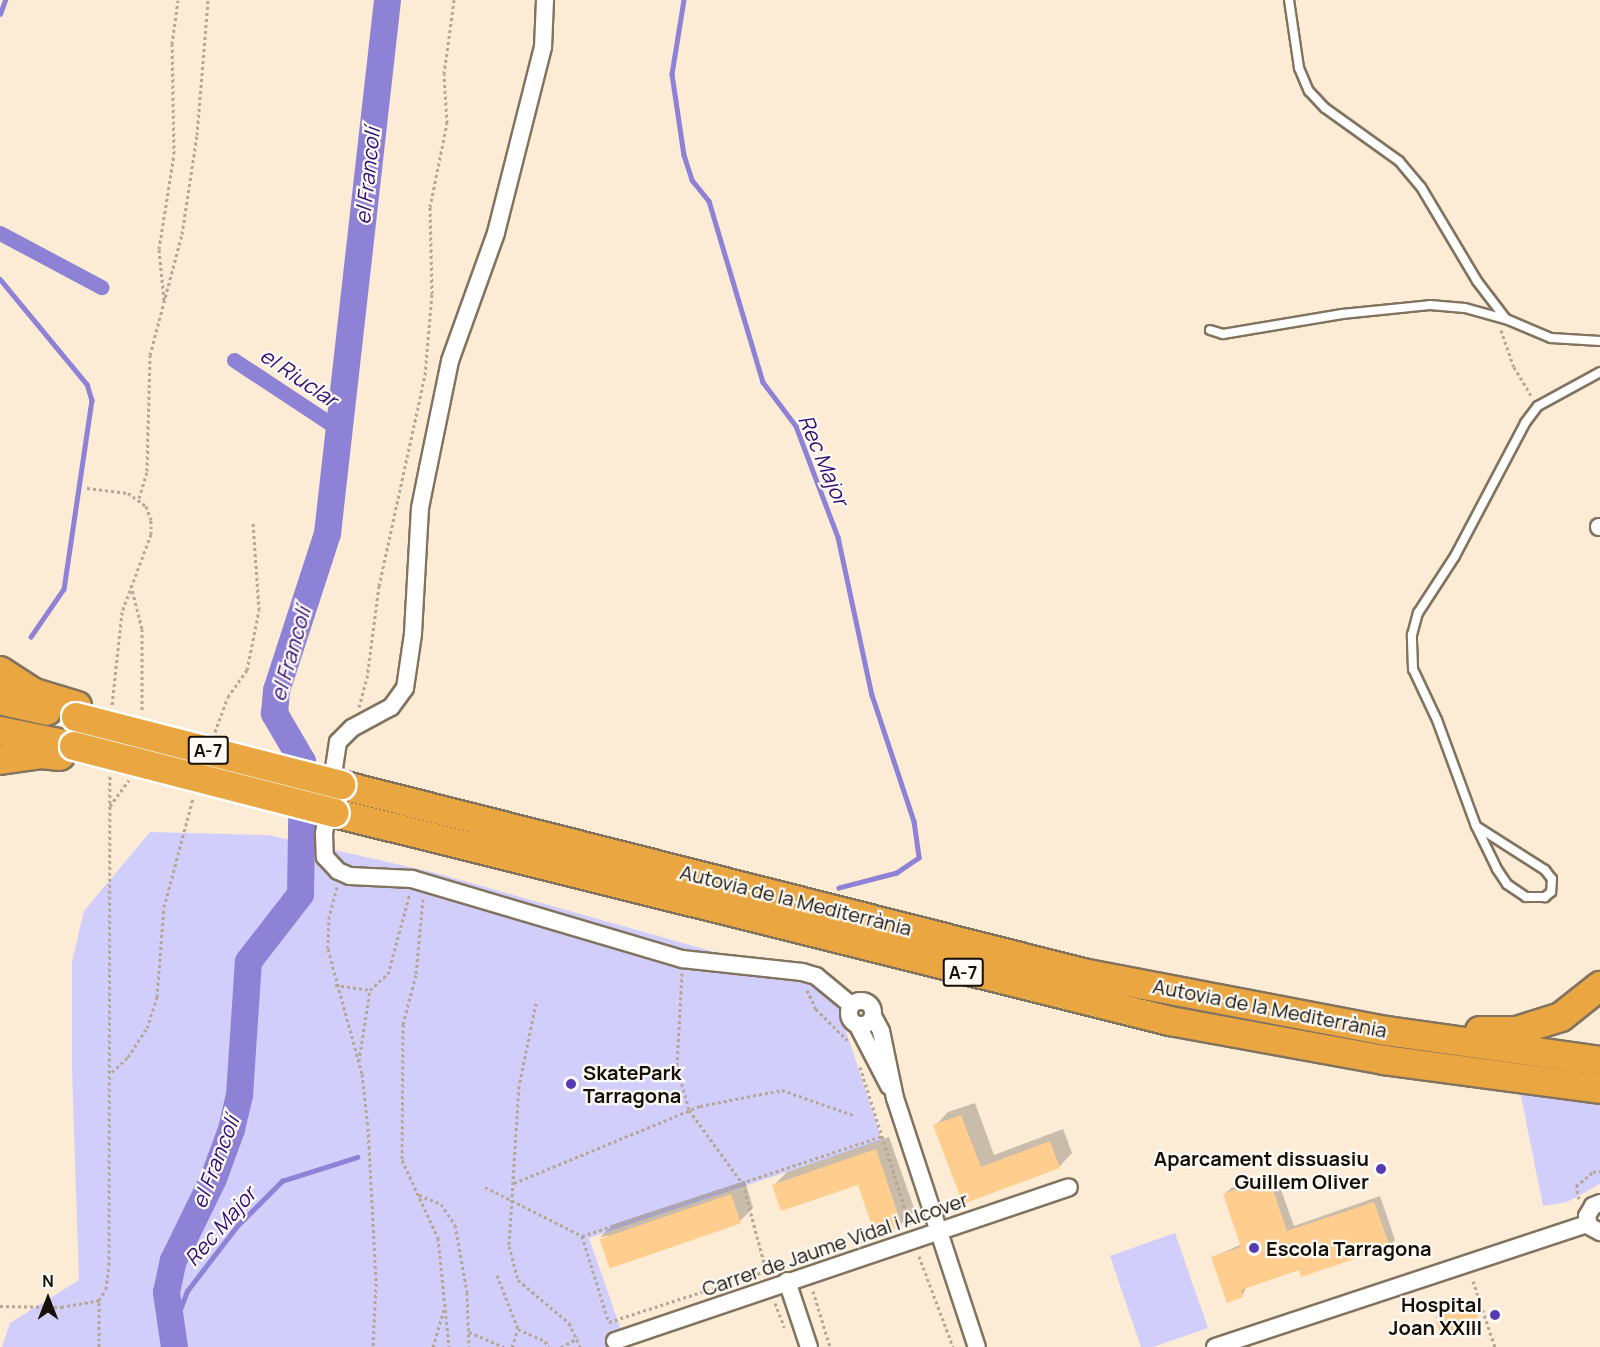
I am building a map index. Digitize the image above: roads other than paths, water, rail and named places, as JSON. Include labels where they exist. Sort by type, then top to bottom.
[{"type":"highway","points":[[0,671],[34,693],[76,712]]},
{"type":"highway","name":"Autovia de la Mediterrània","points":[[0,700],[128,721],[341,785],[1087,974],[1387,1031],[1600,1061]]},
{"type":"highway","name":"Autovia de la Mediterrània","points":[[0,730],[122,769],[335,813],[1170,1021],[1384,1060],[1600,1089]]},
{"type":"highway","points":[[0,760],[41,754],[74,753]]},
{"type":"highway","points":[[1276,1010],[1468,1031],[1516,1031],[1562,1017],[1600,986]]},
{"type":"street","points":[[545,0],[543,47],[496,233],[450,361],[428,468],[420,508],[413,634],[405,688],[391,707],[344,734],[335,751],[324,834],[325,856],[338,871],[350,876],[412,879],[679,967],[802,972],[816,976],[851,1005]]},
{"type":"street","points":[[851,1005],[863,1001],[872,1009],[880,1030],[896,1098],[977,1347]]},
{"type":"street","points":[[851,1005],[849,1017],[858,1026],[896,1098]]},
{"type":"street","points":[[858,1026],[865,1025],[873,1016]]},
{"type":"street","name":"Carrer de Jaume Vidal i Alcover","points":[[615,1341],[1069,1187]]},
{"type":"street","points":[[1215,1347],[1594,1228],[1589,1210],[1600,1203]]},
{"type":"street","points":[[788,1281],[809,1347]]},
{"type":"lane","points":[[1289,0],[1299,68],[1309,91],[1325,108],[1399,161],[1427,196],[1477,281],[1506,320]]},
{"type":"lane","points":[[1210,330],[1222,334],[1342,314],[1430,305],[1465,308],[1506,320],[1551,338],[1600,341]]},
{"type":"lane","points":[[1476,826],[1545,870],[1552,879],[1551,892],[1545,897],[1526,897],[1507,884],[1476,826],[1437,720],[1413,669],[1412,635],[1418,613],[1538,406],[1600,372]]},
{"type":"waterway","points":[[0,14],[5,0]]},
{"type":"waterway","name":"el Francolí","points":[[174,1347],[166,1292],[173,1260],[213,1178],[231,1129],[239,1095],[248,961],[300,894],[302,761],[274,713],[276,690],[327,533],[387,0]]},
{"type":"waterway","name":"Rec Major","points":[[684,0],[672,74],[684,155],[692,180],[709,201],[763,382],[796,426],[838,537],[872,695],[914,821],[919,858],[897,873],[839,888]]},
{"type":"waterway","name":"el Riuclar","points":[[0,233],[101,287]]},
{"type":"waterway","points":[[0,279],[87,384],[92,400],[64,589],[31,637]]},
{"type":"waterway","name":"el Riuclar","points":[[234,360],[340,430]]},
{"type":"waterway","name":"Rec Major","points":[[171,1333],[187,1291],[237,1226],[282,1181],[357,1157]]},
{"type":"place","name":"SkatePark Tarragona","points":[[571,1084]]},
{"type":"place","name":"Aparcament dissuasiu Guillem Oliver","points":[[1381,1169]]},
{"type":"place","name":"Escola Tarragona","points":[[1254,1248]]},
{"type":"place","name":"Hospital Joan XXIII","points":[[1495,1315]]}]
